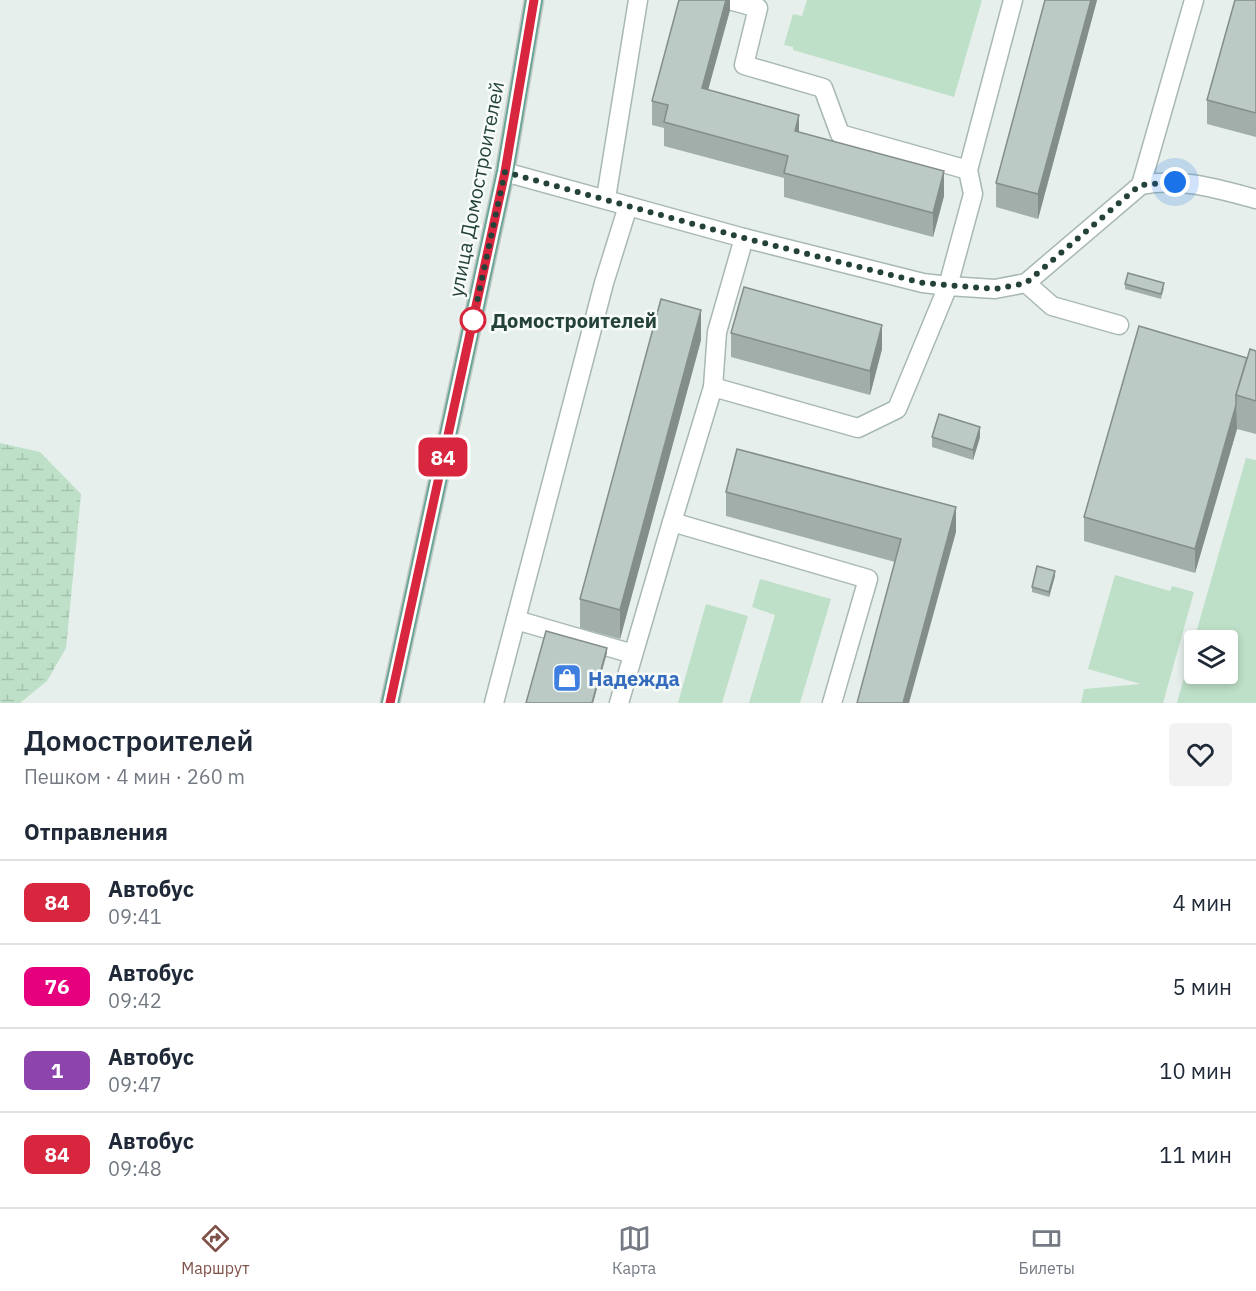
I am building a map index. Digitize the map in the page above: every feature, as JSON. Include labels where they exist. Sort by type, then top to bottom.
[{"type":"main road","name":"улица Домостроителей","points":[[390,703],[505,172],[534,0]]},
{"type":"lane","points":[[606,198],[638,0]]},
{"type":"lane","points":[[729,0],[763,4],[744,65],[823,88],[840,134],[968,170]]},
{"type":"lane","points":[[713,387],[858,428],[897,409],[948,286],[973,194],[968,170],[1013,0]]},
{"type":"lane","points":[[505,172],[606,198],[744,238],[923,283],[995,289],[1026,283],[1140,185],[1194,0]]},
{"type":"lane","points":[[1140,185],[1175,182],[1209,187],[1256,200]]},
{"type":"lane","points":[[494,703],[604,283],[628,206]]},
{"type":"lane","points":[[619,703],[713,387],[717,332],[744,238]]},
{"type":"lane","points":[[1026,283],[1052,306],[1119,325]]},
{"type":"lane","points":[[672,522],[868,579],[832,703]]},
{"type":"lane","points":[[516,620],[633,654]]},
{"type":"green space","points":[[807,0],[982,0],[954,97],[793,50],[793,47],[784,45],[793,14],[802,16]]},
{"type":"green space","points":[[0,443],[40,452],[81,494],[66,648],[47,681],[20,703],[0,703]]},
{"type":"green space","points":[[1246,458],[1256,460],[1256,703],[1177,703],[1184,677],[1184,684],[1238,684],[1238,630],[1197,630]]},
{"type":"green space","points":[[1115,575],[1170,591],[1172,586],[1194,592],[1163,703],[1081,703],[1084,689],[1141,684],[1088,669]]},
{"type":"green space","points":[[760,579],[831,599],[800,703],[749,703],[775,615],[752,607]]},
{"type":"green space","points":[[706,604],[748,616],[722,703],[678,703]]},
{"type":"building","points":[[679,0],[726,0],[702,88],[799,115],[795,131],[944,171],[933,213],[784,173],[788,156],[664,122],[668,105],[652,101]]},
{"type":"building","points":[[1045,0],[1091,0],[1038,194],[996,183]]},
{"type":"building","points":[[1235,0],[1256,0],[1256,113],[1207,100]]},
{"type":"building","points":[[1128,273],[1164,283],[1161,294],[1125,284]]},
{"type":"building","points":[[744,287],[882,325],[870,371],[731,333]]},
{"type":"building","points":[[661,299],[701,310],[620,610],[580,599]]},
{"type":"building","points":[[1139,326],[1247,358],[1195,549],[1084,517]]},
{"type":"building","points":[[1250,349],[1256,351],[1256,401],[1236,395]]},
{"type":"building","points":[[939,414],[980,427],[973,450],[932,437]]},
{"type":"building","points":[[737,449],[956,507],[903,703],[857,703],[901,539],[726,492]]},
{"type":"building","points":[[1037,566],[1055,571],[1049,592],[1032,587]]},
{"type":"building","name":"Надежда","points":[[546,631],[607,648],[592,703],[526,703]]},
{"type":"bus line","name":"84","points":[[390,703],[505,172],[534,0]]},
{"type":"place","name":"Домостроителей","points":[[473,320]]},
{"type":"place","name":"Надежда","points":[[567,678]]},
{"type":"route","points":[[473,320],[505,172],[606,198],[744,238],[923,283],[995,289],[1026,283],[1140,185],[1175,182]]}]
